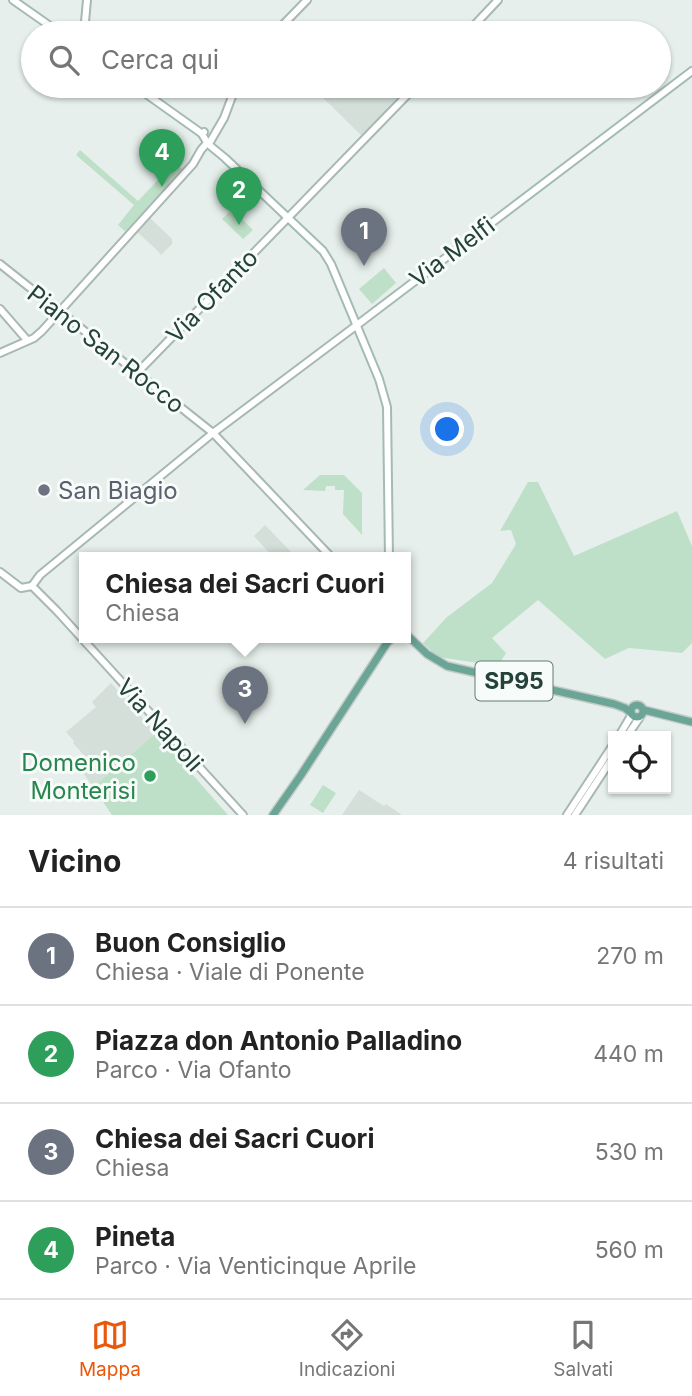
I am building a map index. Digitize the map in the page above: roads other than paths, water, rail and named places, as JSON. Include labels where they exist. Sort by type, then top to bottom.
[{"type":"main road","name":"SP95","points":[[411,639],[430,657],[447,666],[614,704],[637,712],[692,722]]},
{"type":"main road","points":[[276,815],[387,643]]},
{"type":"street","points":[[13,0],[43,21]]},
{"type":"street","points":[[85,21],[87,0]]},
{"type":"street","points":[[287,21],[307,0]]},
{"type":"street","points":[[478,21],[498,0]]},
{"type":"street","name":"Via Melfi","points":[[671,87],[692,71]]},
{"type":"street","points":[[152,98],[203,133],[209,144],[328,257],[379,379],[387,407],[389,552]]},
{"type":"street","points":[[0,353],[34,338],[60,312],[185,172],[201,149],[209,144],[232,98]]},
{"type":"street","name":"Via Ofanto","points":[[137,373],[404,98]]},
{"type":"street","name":"Via Melfi","points":[[32,586],[40,575],[213,433],[656,98]]},
{"type":"street","name":"Piano San Rocco","points":[[0,264],[213,433],[326,552]]},
{"type":"street","points":[[0,309],[27,340]]},
{"type":"street","points":[[0,572],[21,588],[32,586]]},
{"type":"street","name":"Via Napoli","points":[[32,586],[79,636]]},
{"type":"street","name":"Via Napoli","points":[[85,643],[243,815]]},
{"type":"street","points":[[623,731],[637,712]]},
{"type":"street","points":[[629,731],[637,712]]},
{"type":"street","points":[[567,815],[608,754]]},
{"type":"street","points":[[575,815],[608,765]]},
{"type":"place","name":"Pineta","points":[[162,187]]},
{"type":"place","name":"Piazza don Antonio Palladino","points":[[239,225]]},
{"type":"place","name":"Buon Consiglio","points":[[364,266]]},
{"type":"place","name":"San Biagio","points":[[44,490]]},
{"type":"place","name":"Chiesa dei Sacri Cuori","points":[[245,724]]},
{"type":"place","name":"Domenico Monterisi","points":[[150,776]]}]
